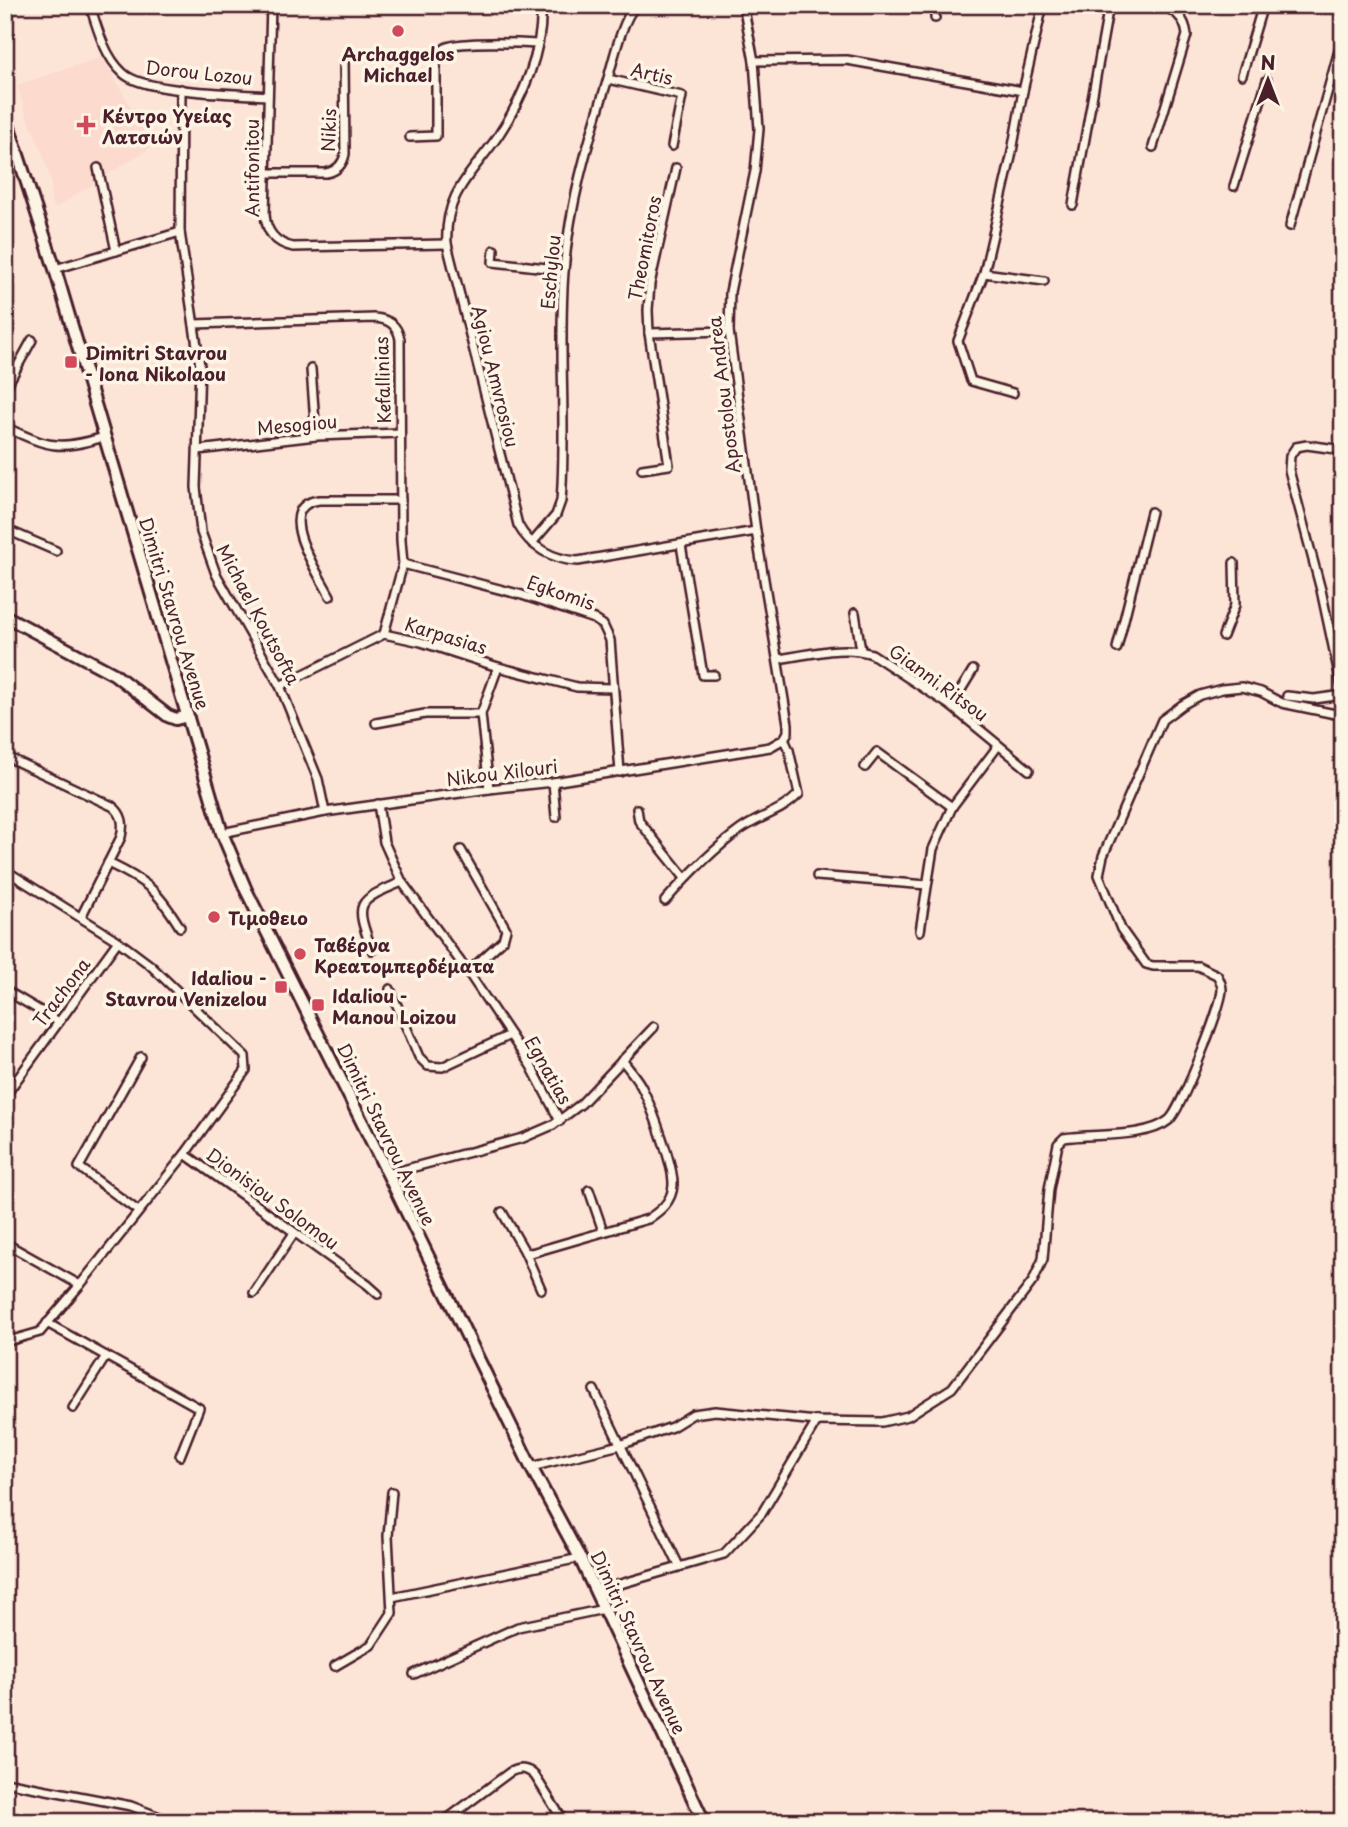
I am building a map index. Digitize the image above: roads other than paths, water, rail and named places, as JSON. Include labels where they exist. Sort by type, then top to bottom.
[{"type":"main road","name":"Dimitri Stavrou Avenue","points":[[5,115],[55,269],[222,833],[246,890],[531,1467],[580,1558],[704,1822]]},
{"type":"main road","points":[[5,616],[114,674],[168,716],[176,719],[188,716]]},
{"type":"street","name":"Dorou Lozou","points":[[90,5],[117,67],[140,83],[266,96]]},
{"type":"street","name":"Antifonitou","points":[[271,5],[265,173],[266,225],[274,237],[285,245],[298,247],[447,244]]},
{"type":"street","name":"Agiou Amvrosiou","points":[[532,543],[514,516],[447,244],[447,220],[456,193],[499,134],[514,108],[537,44],[541,5]]},
{"type":"street","name":"Eschylou","points":[[532,543],[551,522],[561,501],[561,335],[564,270],[578,182],[608,79],[628,18],[636,5]]},
{"type":"street","name":"Apostolou Andrea","points":[[685,878],[702,860],[742,828],[789,805],[799,794],[784,739],[788,724],[756,531],[729,331],[732,281],[755,172],[758,143],[759,107],[754,61],[743,5]]},
{"type":"street","points":[[935,5],[935,19]]},
{"type":"street","points":[[1013,393],[971,382],[958,341],[984,273],[1042,5]]},
{"type":"street","points":[[1073,205],[1109,5]]},
{"type":"street","points":[[1153,148],[1187,35],[1184,22],[1178,14],[1157,5]]},
{"type":"street","points":[[1242,75],[1263,5]]},
{"type":"street","points":[[1290,226],[1343,36]]},
{"type":"street","points":[[410,137],[436,136],[436,66],[438,56],[444,49],[452,46],[499,43],[537,44]]},
{"type":"street","name":"Nikis","points":[[265,173],[327,173],[334,171],[341,164],[345,154],[344,60]]},
{"type":"street","points":[[754,61],[847,60],[1023,91]]},
{"type":"street","name":"Artis","points":[[608,79],[682,96],[672,146]]},
{"type":"street","points":[[1234,186],[1267,80]]},
{"type":"street","name":"Michael Koutsofta","points":[[181,89],[180,232],[200,383],[197,510],[207,554],[221,584],[280,685],[318,779],[325,812]]},
{"type":"street","points":[[98,168],[116,251]]},
{"type":"street","name":"Theomitoros","points":[[642,469],[668,464],[649,333],[649,292],[676,168]]},
{"type":"street","points":[[55,269],[180,232]]},
{"type":"street","points":[[494,250],[493,262],[564,270]]},
{"type":"street","points":[[984,273],[1044,281]]},
{"type":"street","name":"Kefallinias","points":[[194,324],[374,318],[390,321],[397,330],[400,339],[403,564],[384,634]]},
{"type":"street","points":[[649,333],[729,331]]},
{"type":"street","points":[[5,389],[32,340]]},
{"type":"street","points":[[311,369],[316,436]]},
{"type":"street","points":[[5,427],[55,447],[73,446],[104,437]]},
{"type":"street","name":"Mesogiou","points":[[198,450],[316,436],[400,433]]},
{"type":"street","points":[[1287,696],[1314,699],[1343,694],[1321,590],[1289,470],[1290,456],[1296,447],[1307,445],[1343,450]]},
{"type":"street","points":[[330,596],[299,532],[297,518],[301,509],[308,502],[319,500],[401,500]]},
{"type":"street","points":[[1117,648],[1151,512]]},
{"type":"street","points":[[5,529],[56,551]]},
{"type":"street","points":[[532,543],[551,555],[578,561],[756,531]]},
{"type":"street","points":[[681,545],[704,675],[714,675]]},
{"type":"street","points":[[1223,636],[1235,605],[1234,563]]},
{"type":"street","name":"Egkomis","points":[[403,564],[523,595],[599,622],[610,639],[620,772]]},
{"type":"street","points":[[855,612],[861,650]]},
{"type":"street","name":"Karpasias","points":[[280,685],[384,634],[577,687],[613,688]]},
{"type":"street","name":"Gianni Ritsou","points":[[779,659],[861,650],[886,661],[951,706],[1028,770]]},
{"type":"street","points":[[489,789],[481,714],[498,667]]},
{"type":"street","points":[[951,706],[973,670]]},
{"type":"street","points":[[531,1467],[620,1445],[672,1427],[693,1414],[715,1411],[817,1421],[882,1422],[908,1416],[952,1388],[1033,1281],[1043,1259],[1049,1189],[1058,1144],[1063,1138],[1133,1132],[1169,1120],[1180,1105],[1215,1014],[1222,991],[1217,975],[1198,966],[1146,964],[1121,929],[1099,875],[1103,856],[1162,720],[1200,695],[1222,688],[1241,687],[1261,692],[1282,703],[1340,715],[1343,712]]},
{"type":"street","points":[[376,723],[425,714],[481,714]]},
{"type":"street","name":"Nikou Xilouri","points":[[222,833],[325,812],[553,782],[770,747],[784,739]]},
{"type":"street","points":[[920,931],[933,849],[952,807],[998,746]]},
{"type":"street","points":[[865,767],[877,752],[952,807]]},
{"type":"street","points":[[5,756],[118,811],[122,832],[81,917]]},
{"type":"street","points":[[553,782],[556,817]]},
{"type":"street","name":"Egnatias","points":[[378,804],[384,842],[402,882],[468,972],[531,1066],[560,1121]]},
{"type":"street","points":[[637,809],[639,821],[685,878],[665,901]]},
{"type":"street","points":[[460,850],[506,929],[503,940],[468,972]]},
{"type":"street","points":[[108,863],[154,889],[180,927]]},
{"type":"street","name":"Dionisiou Solomou","points":[[5,870],[118,941],[159,973],[245,1056],[246,1070],[185,1154],[378,1294]]},
{"type":"street","points":[[817,876],[927,885]]},
{"type":"street","points":[[372,950],[361,922],[363,903],[372,894],[402,882]]},
{"type":"street","name":"Trachona","points":[[5,1096],[118,941]]},
{"type":"street","name":"Egnatias","points":[[390,989],[419,1057],[428,1066],[445,1066],[510,1035]]},
{"type":"street","points":[[5,990],[59,1022]]},
{"type":"street","points":[[388,1174],[523,1138],[560,1121],[581,1104],[653,1027]]},
{"type":"street","points":[[138,1211],[79,1167],[141,1057]]},
{"type":"street","points":[[525,1252],[531,1253],[648,1219],[661,1210],[669,1199],[673,1186],[672,1171],[647,1098],[638,1080],[622,1060]]},
{"type":"street","points":[[5,1342],[40,1332],[185,1154]]},
{"type":"street","points":[[589,1190],[603,1231]]},
{"type":"street","points":[[502,1212],[525,1252],[541,1289]]},
{"type":"street","points":[[254,1293],[294,1233]]},
{"type":"street","points":[[5,1243],[80,1285]]},
{"type":"street","points":[[47,1323],[199,1408],[180,1457]]},
{"type":"street","points":[[73,1408],[106,1356]]},
{"type":"street","points":[[594,1390],[679,1566]]},
{"type":"street","points":[[596,1591],[724,1554],[762,1513],[817,1421]]},
{"type":"street","points":[[335,1666],[371,1645],[392,1614],[388,1536],[392,1492]]},
{"type":"street","points":[[392,1597],[580,1558]]},
{"type":"street","points":[[414,1674],[518,1627],[604,1609]]},
{"type":"street","points":[[443,1822],[513,1770],[521,1769],[529,1770],[535,1776],[564,1822]]},
{"type":"street","points":[[5,1782],[131,1806],[173,1822]]},
{"type":"place","name":"Archaggelos Michael","points":[[398,31]]},
{"type":"place","name":"Κέντρο Υγείας Λατσιών","points":[[86,125]]},
{"type":"place","name":"Dimitri Stavrou - Iona Nikolaou","points":[[71,362]]},
{"type":"place","name":"Τιμοθειο","points":[[214,917]]},
{"type":"place","name":"Ταβέρνα Κρεατομπερδέματα","points":[[300,954]]},
{"type":"place","name":"Idaliou - Stavrou Venizelou","points":[[281,987]]},
{"type":"place","name":"Idaliou - Manou Loizou","points":[[318,1005]]}]
